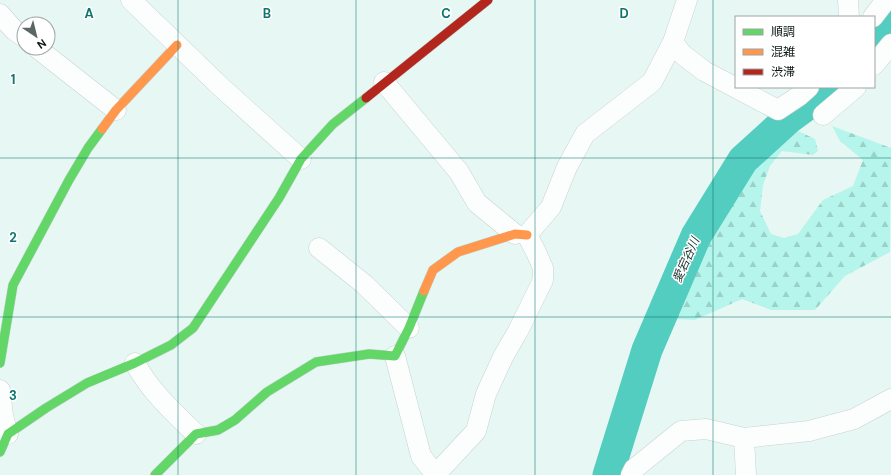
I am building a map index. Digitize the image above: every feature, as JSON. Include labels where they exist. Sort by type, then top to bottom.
[{"type":"street","points":[[130,0],[222,88],[301,159]]},
{"type":"street","points":[[0,452],[8,434],[46,408],[87,383],[135,363],[171,344],[192,328],[280,198],[301,159],[333,124],[488,0]]},
{"type":"street","points":[[384,82],[459,172],[477,203],[521,235],[536,252],[543,268],[543,280],[518,331],[503,357],[486,394],[476,431],[435,474],[421,456],[395,356],[409,328],[433,270],[458,252],[521,235],[551,207],[567,167],[585,134],[652,82],[673,42],[687,0]]},
{"type":"street","points":[[848,0],[849,16]]},
{"type":"street","points":[[874,16],[886,0]]},
{"type":"street","points":[[0,14],[16,31]]},
{"type":"street","points":[[673,42],[682,54],[704,72],[735,88]]},
{"type":"street","points":[[875,65],[891,44]]},
{"type":"street","points":[[0,363],[13,284],[69,180],[88,148],[116,110],[177,45]]},
{"type":"street","points":[[47,56],[116,110]]},
{"type":"street","points":[[735,88],[778,110],[808,88]]},
{"type":"street","points":[[823,115],[855,88]]},
{"type":"street","points":[[319,248],[364,284],[409,328]]},
{"type":"street","points":[[155,475],[196,434],[218,430],[235,420],[267,392],[316,362],[369,354],[395,356]]},
{"type":"street","points":[[135,363],[140,373],[160,400],[196,434]]},
{"type":"street","points":[[0,390],[3,416],[8,434]]},
{"type":"street","points":[[631,475],[634,469],[681,432],[706,429],[744,438],[809,431],[854,419],[891,399]]},
{"type":"street","points":[[744,438],[746,475]]},
{"type":"green space","points":[[832,126],[891,148],[890,252],[845,276],[815,310],[771,310],[742,299],[695,320],[676,319],[726,199],[766,149],[790,127],[815,139],[818,151],[813,155],[782,151],[770,166],[763,185],[760,211],[771,234],[784,238],[798,234],[823,200],[853,186],[863,160],[840,141]]},
{"type":"waterway","name":"愛宕谷川","points":[[875,40],[891,19]]},
{"type":"waterway","name":"愛宕谷川","points":[[608,475],[647,350],[696,236],[743,160],[788,119],[831,88]]},
{"type":"traffic: fast","points":[[0,452],[8,434],[46,408],[87,383],[135,363],[171,345],[193,328],[279,198],[301,159],[333,124],[366,98]]},
{"type":"traffic: fast","points":[[0,363],[13,285],[69,180],[88,148],[102,129]]},
{"type":"traffic: fast","points":[[155,475],[196,434],[218,430],[235,420],[267,392],[316,362],[369,354],[395,356],[409,328],[424,291]]},
{"type":"traffic: slow","points":[[102,129],[116,110],[177,45]]},
{"type":"traffic: slow","points":[[424,291],[433,270],[458,252],[515,234],[527,235]]},
{"type":"traffic: jam","points":[[366,98],[488,0]]}]
